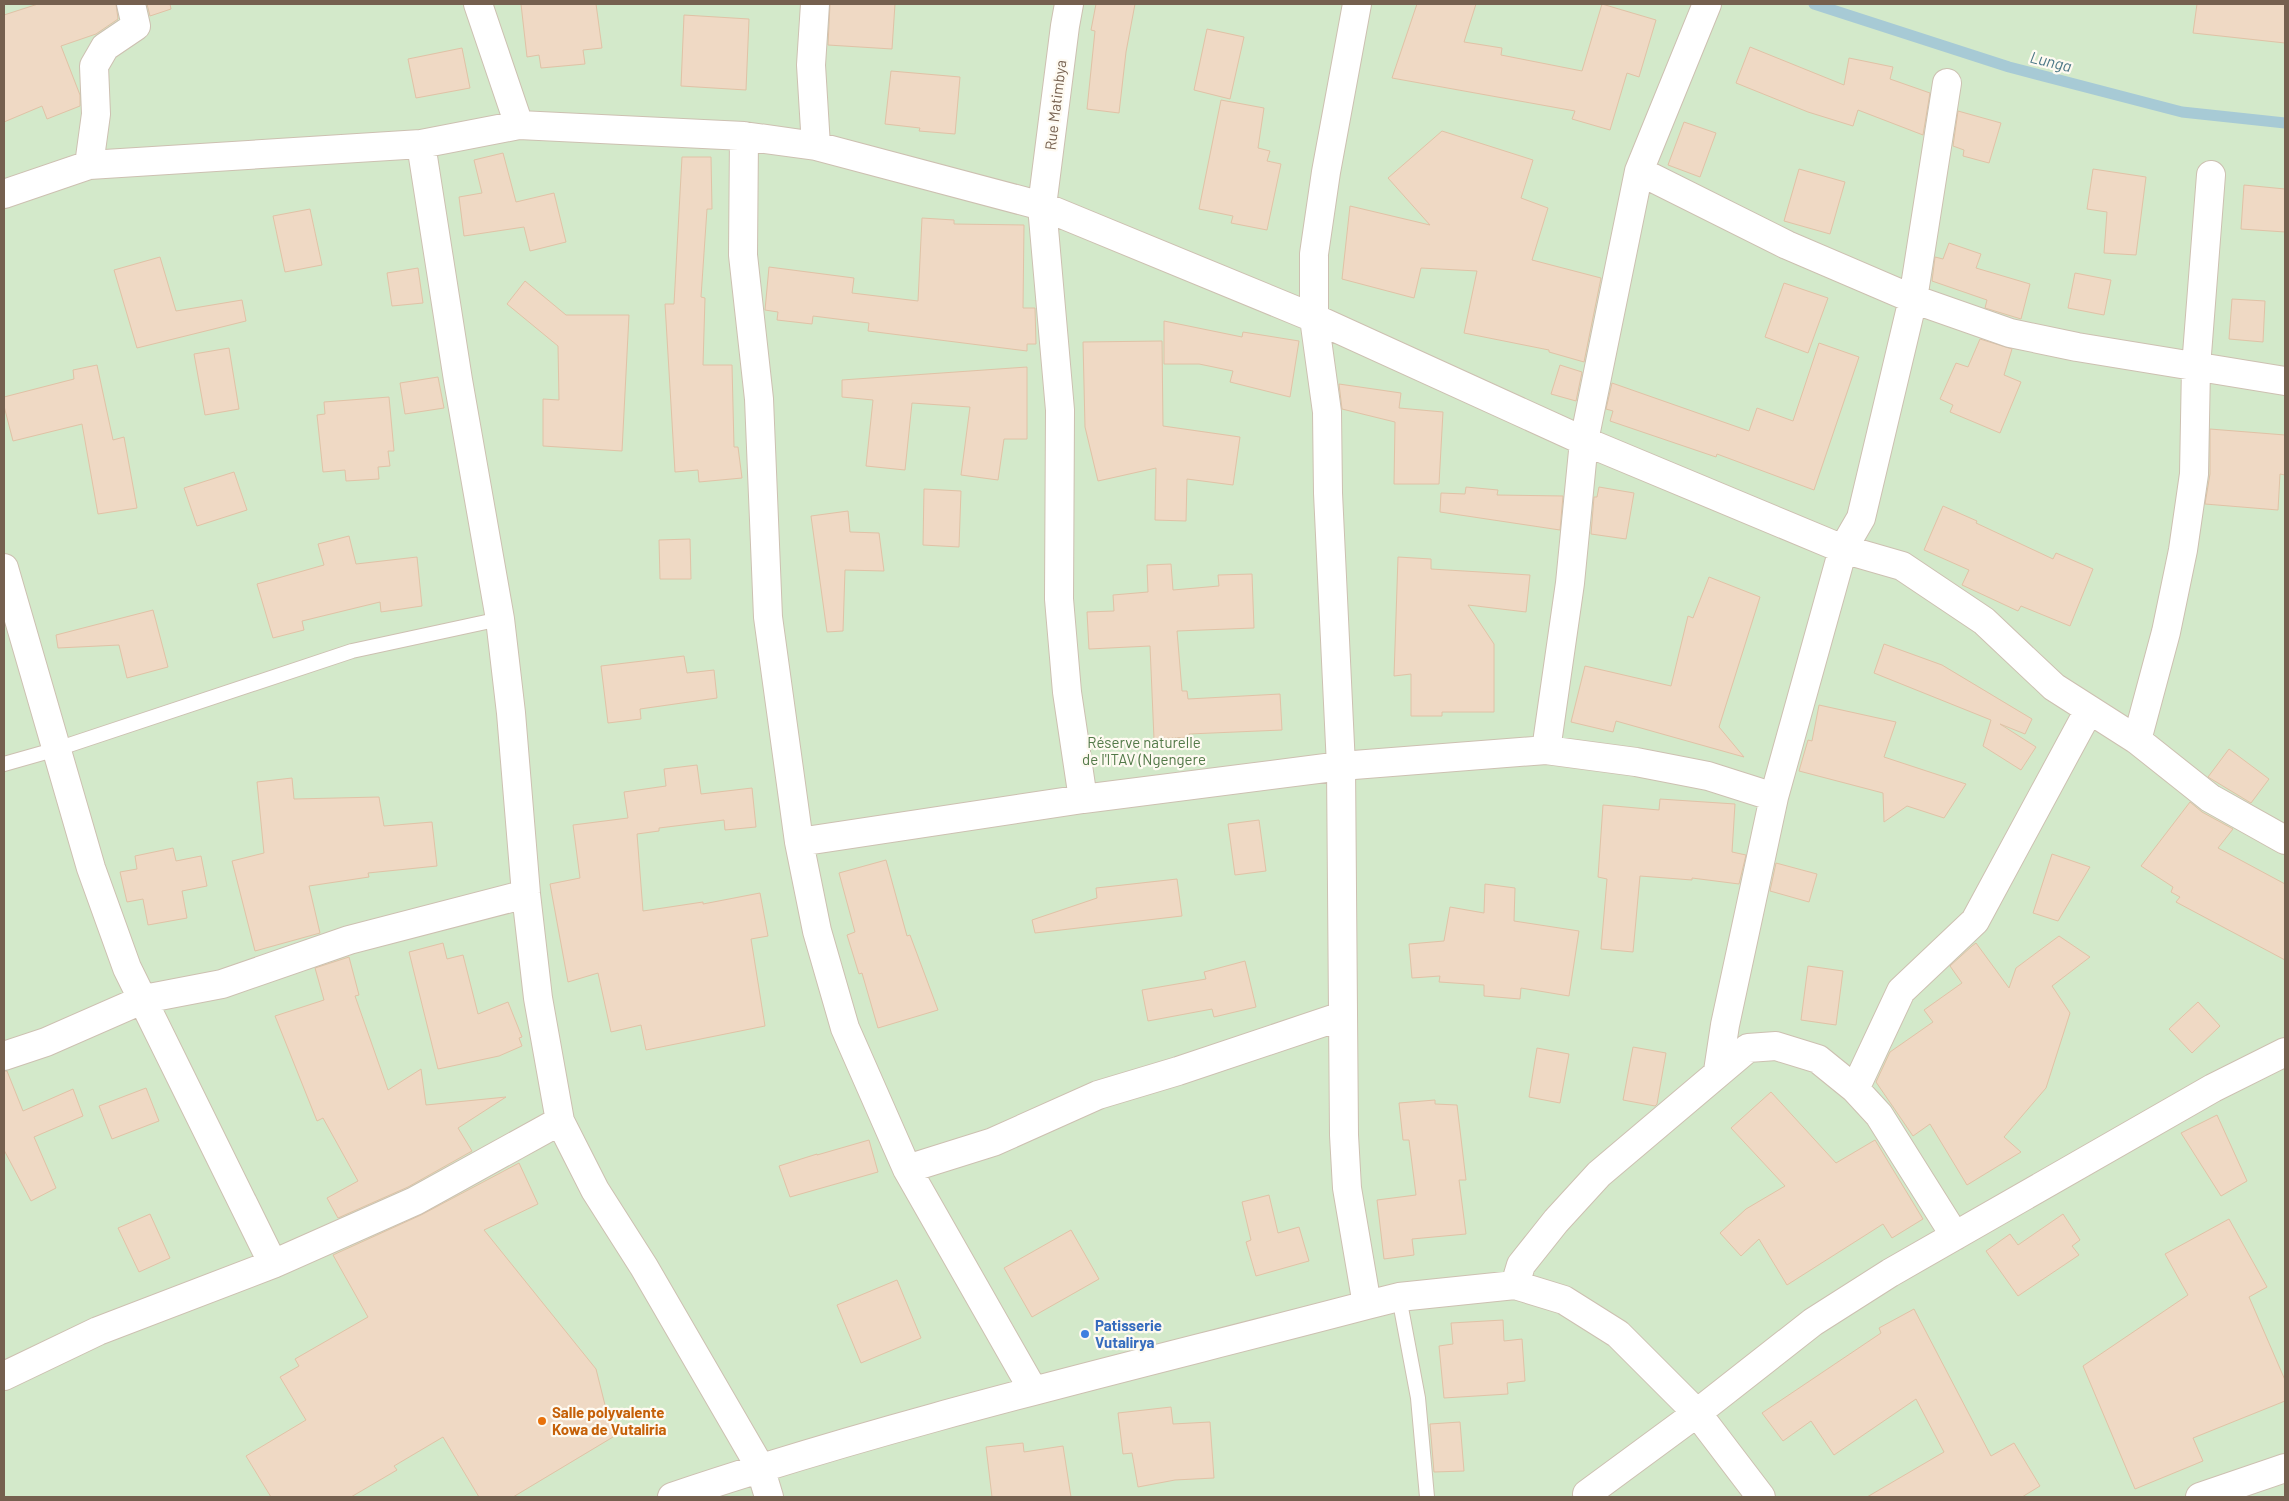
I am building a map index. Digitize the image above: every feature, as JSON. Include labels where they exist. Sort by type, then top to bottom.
[{"type":"street","points":[[89,165],[96,114],[94,66],[105,47],[136,26],[131,4]]},
{"type":"street","points":[[478,4],[520,125]]},
{"type":"street","points":[[816,4],[811,65],[816,146]]},
{"type":"street","name":"Rue Matimbya","points":[[1069,4],[1064,26],[1042,206],[1060,410],[1059,599],[1067,692],[1083,799]]},
{"type":"street","points":[[1357,4],[1326,172],[1314,254],[1314,318],[1327,412],[1328,493],[1341,766],[1342,1016],[1347,1188],[1366,1304]]},
{"type":"street","points":[[1546,750],[1570,583],[1584,442],[1639,171],[1707,4]]},
{"type":"street","points":[[1718,1071],[1725,1025],[1774,797],[1843,550],[1861,518],[1913,299],[1947,83]]},
{"type":"street","points":[[4,194],[89,165],[421,144],[520,125],[744,136],[816,146],[1042,206],[1314,318],[1584,442],[1843,550],[1902,566],[1984,621],[2054,687],[2137,740],[2210,798],[2285,840]]},
{"type":"street","points":[[744,136],[743,255],[759,399],[768,617],[799,842],[817,931],[845,1028],[907,1169],[1033,1390]]},
{"type":"street","points":[[421,144],[458,380],[500,619],[511,713],[526,894],[538,998],[560,1121],[595,1190],[644,1268],[760,1467],[768,1497]]},
{"type":"street","points":[[1639,171],[1787,245],[1913,299],[2010,333],[2196,367],[2285,380]]},
{"type":"street","points":[[2137,740],[2166,632],[2183,550],[2194,474],[2196,367],[2211,175]]},
{"type":"street","points":[[4,568],[91,868],[127,968],[144,999],[273,1264]]},
{"type":"street","points":[[1855,1089],[1900,991],[1975,921],[2089,710]]},
{"type":"street","points":[[799,842],[1083,799],[1341,766],[1546,750],[1636,762],[1708,776],[1774,797]]},
{"type":"street","points":[[4,1056],[46,1042],[144,999],[222,984],[349,940],[526,894]]},
{"type":"street","points":[[907,1169],[993,1142],[1098,1095],[1178,1071],[1342,1016]]},
{"type":"street","points":[[1515,1286],[1520,1265],[1598,1174],[1718,1071],[1748,1048],[1776,1046],[1818,1059],[1855,1089],[1879,1115],[1955,1236]]},
{"type":"street","points":[[1587,1494],[1697,1413],[1814,1322],[1890,1273],[2213,1088],[2285,1052]]},
{"type":"street","points":[[4,1376],[98,1332],[273,1264],[415,1201],[560,1121]]},
{"type":"street","points":[[672,1497],[760,1467],[1033,1390],[1366,1304],[1399,1297],[1515,1286],[1564,1300],[1618,1334],[1697,1413],[1761,1497]]},
{"type":"street","points":[[2200,1497],[2229,1492],[2285,1468]]},
{"type":"lane","points":[[4,764],[57,749],[352,651],[500,619]]},
{"type":"lane","points":[[1399,1297],[1418,1398],[1427,1497]]},
{"type":"green space","name":"Réserve naturelle de l'ITAV (Ngengere","points":[[4,4],[2285,4],[2285,1497],[4,1497]]},
{"type":"building","points":[[38,4],[116,4],[118,19],[96,34],[61,46],[80,95],[80,106],[47,119],[42,106],[4,122],[4,15]]},
{"type":"building","points":[[147,4],[170,4],[171,9],[150,16]]},
{"type":"building","points":[[521,4],[596,4],[602,48],[583,50],[585,64],[541,68],[539,55],[527,57]]},
{"type":"building","points":[[830,4],[895,4],[892,49],[828,45]]},
{"type":"building","points":[[1096,4],[1135,4],[1126,52],[1119,113],[1087,109],[1095,31],[1091,30]]},
{"type":"building","points":[[1417,4],[1476,4],[1464,42],[1502,48],[1501,55],[1582,71],[1602,4],[1656,20],[1639,77],[1627,73],[1610,130],[1572,119],[1575,111],[1392,78]]},
{"type":"building","points":[[2197,4],[2285,4],[2285,43],[2193,33]]},
{"type":"building","points":[[684,15],[749,19],[746,90],[681,86]]},
{"type":"building","points":[[1207,29],[1244,37],[1230,99],[1194,90]]},
{"type":"building","points":[[1750,47],[1844,85],[1849,58],[1893,67],[1890,79],[1930,93],[1923,135],[1858,110],[1853,126],[1808,112],[1736,83]]},
{"type":"building","points":[[462,48],[470,88],[416,98],[408,59]]},
{"type":"building","points":[[891,71],[960,77],[955,134],[919,131],[920,128],[885,124]]},
{"type":"building","points":[[1221,100],[1264,108],[1258,148],[1270,151],[1267,161],[1281,164],[1267,230],[1231,223],[1233,216],[1199,209]]},
{"type":"building","points":[[1958,111],[2001,123],[1989,163],[1963,156],[1964,150],[1953,146]]},
{"type":"building","points":[[1684,122],[1716,133],[1700,177],[1668,165]]},
{"type":"building","points":[[1442,131],[1533,160],[1521,198],[1548,208],[1532,260],[1601,278],[1584,362],[1549,352],[1549,350],[1464,333],[1477,271],[1421,268],[1414,298],[1342,279],[1350,206],[1430,225],[1388,178]]},
{"type":"building","points":[[503,153],[516,202],[554,193],[566,242],[530,251],[524,227],[464,236],[459,197],[482,193],[474,160]]},
{"type":"building","points":[[682,157],[711,157],[712,209],[707,209],[701,297],[705,298],[703,365],[732,365],[734,447],[738,447],[742,478],[699,482],[698,470],[675,472],[665,304],[674,304]]},
{"type":"building","points":[[1799,169],[1845,182],[1830,234],[1784,221]]},
{"type":"building","points":[[2093,169],[2146,177],[2136,255],[2104,253],[2107,212],[2087,209]]},
{"type":"building","points":[[2244,185],[2285,189],[2285,232],[2241,229]]},
{"type":"building","points":[[310,209],[322,265],[285,272],[273,216]]},
{"type":"building","points":[[922,218],[954,220],[954,224],[1024,225],[1023,308],[1035,308],[1036,344],[1027,344],[1027,351],[868,331],[869,323],[813,316],[812,324],[777,320],[778,312],[765,310],[769,267],[854,278],[852,293],[918,301]]},
{"type":"building","points":[[1949,243],[1981,254],[1976,268],[2030,284],[2021,319],[1985,308],[1987,300],[1932,281],[1935,257],[1943,259]]},
{"type":"building","points":[[160,257],[176,311],[242,300],[246,321],[137,348],[114,270]]},
{"type":"building","points":[[418,268],[423,303],[392,306],[387,273]]},
{"type":"building","points":[[2075,273],[2111,280],[2104,315],[2068,308]]},
{"type":"building","points":[[525,281],[566,315],[629,315],[622,451],[543,446],[543,399],[559,400],[558,346],[507,304]]},
{"type":"building","points":[[1784,283],[1828,298],[1808,353],[1765,337]]},
{"type":"building","points":[[2232,299],[2265,301],[2263,342],[2229,339]]},
{"type":"building","points":[[1164,321],[1242,337],[1243,332],[1299,341],[1290,397],[1230,382],[1233,371],[1199,364],[1164,364]]},
{"type":"building","points":[[1980,339],[2012,349],[2004,375],[2021,382],[2000,433],[1950,412],[1953,405],[1940,399],[1956,363],[1968,367]]},
{"type":"building","points":[[1162,341],[1163,426],[1240,437],[1233,485],[1187,479],[1186,521],[1155,520],[1156,468],[1098,481],[1085,427],[1083,342]]},
{"type":"building","points":[[1819,343],[1859,357],[1814,490],[1717,454],[1716,457],[1610,421],[1613,411],[1606,409],[1612,383],[1749,431],[1757,408],[1793,421]]},
{"type":"building","points":[[229,348],[239,409],[205,415],[194,354]]},
{"type":"building","points":[[97,365],[113,440],[124,437],[137,508],[98,514],[82,424],[13,441],[4,406],[4,397],[74,379],[73,370]]},
{"type":"building","points":[[1560,365],[1582,372],[1576,401],[1551,394]]},
{"type":"building","points":[[1027,367],[1027,439],[1004,439],[998,480],[961,475],[970,407],[912,403],[905,470],[866,466],[873,400],[842,397],[842,380]]},
{"type":"building","points":[[438,377],[444,408],[405,414],[400,383]]},
{"type":"building","points":[[1339,384],[1401,393],[1399,408],[1443,412],[1439,484],[1394,484],[1395,422],[1342,409]]},
{"type":"building","points":[[389,397],[394,451],[388,451],[390,466],[378,467],[379,479],[346,481],[345,470],[323,472],[317,415],[325,414],[324,402]]},
{"type":"building","points":[[2210,429],[2285,435],[2285,475],[2280,474],[2278,510],[2205,504],[2210,474]]},
{"type":"building","points":[[234,472],[247,510],[197,526],[184,488]]},
{"type":"building","points":[[1466,487],[1498,490],[1497,495],[1563,496],[1560,530],[1440,512],[1441,493],[1465,494]]},
{"type":"building","points":[[1599,487],[1634,493],[1626,539],[1591,534],[1594,497],[1597,497]]},
{"type":"building","points":[[924,489],[961,491],[959,547],[923,545]]},
{"type":"building","points":[[1943,506],[2053,559],[2056,553],[2093,569],[2070,626],[2021,606],[2018,611],[1962,585],[1969,570],[1924,550]]},
{"type":"building","points":[[848,511],[850,532],[879,533],[884,571],[845,570],[843,631],[827,632],[811,516]]},
{"type":"building","points":[[349,536],[356,564],[417,557],[422,606],[381,612],[380,602],[302,621],[304,630],[273,638],[257,584],[324,565],[318,544]]},
{"type":"building","points":[[690,539],[691,579],[660,579],[659,540]]},
{"type":"building","points":[[1398,557],[1431,559],[1431,569],[1530,575],[1526,612],[1468,605],[1494,644],[1494,712],[1442,712],[1442,716],[1411,716],[1411,674],[1394,676]]},
{"type":"building","points":[[1171,564],[1173,590],[1219,586],[1218,575],[1252,574],[1254,628],[1177,631],[1182,691],[1187,691],[1188,699],[1280,694],[1282,730],[1189,734],[1189,737],[1154,739],[1150,646],[1089,649],[1087,612],[1114,611],[1113,595],[1148,592],[1147,565]]},
{"type":"building","points":[[1709,577],[1760,597],[1719,727],[1744,757],[1616,721],[1613,732],[1571,722],[1585,666],[1671,686],[1688,616],[1693,618]]},
{"type":"building","points":[[153,610],[168,667],[127,678],[119,645],[58,648],[56,635]]},
{"type":"building","points":[[1884,644],[1942,665],[2032,719],[2025,734],[2000,724],[2036,747],[2021,770],[1983,746],[1991,720],[1874,673]]},
{"type":"building","points":[[684,656],[687,673],[714,670],[717,698],[640,709],[641,719],[608,723],[601,666]]},
{"type":"building","points":[[1819,705],[1896,722],[1884,757],[1966,784],[1944,818],[1907,806],[1884,822],[1883,793],[1799,771],[1808,740],[1812,741]]},
{"type":"building","points":[[2229,749],[2269,779],[2251,803],[2208,777]]},
{"type":"building","points":[[697,765],[701,794],[752,788],[756,827],[725,830],[724,820],[659,828],[659,831],[637,834],[643,911],[703,902],[703,904],[760,893],[768,936],[751,939],[765,1026],[646,1050],[641,1025],[611,1032],[598,973],[568,982],[550,884],[580,878],[573,825],[628,818],[624,792],[666,786],[664,769]]},
{"type":"building","points":[[292,778],[294,799],[379,797],[384,826],[432,822],[437,866],[368,873],[369,877],[309,886],[320,933],[255,951],[232,861],[264,853],[257,782]]},
{"type":"building","points":[[1660,799],[1735,804],[1732,852],[1746,855],[1739,884],[1692,878],[1692,880],[1640,876],[1633,952],[1601,949],[1607,879],[1598,877],[1603,805],[1659,810]]},
{"type":"building","points":[[2190,802],[2202,812],[2233,829],[2218,848],[2285,884],[2285,960],[2176,902],[2180,897],[2171,892],[2173,887],[2141,866]]},
{"type":"building","points":[[1259,820],[1266,871],[1235,875],[1228,824]]},
{"type":"building","points":[[173,848],[176,861],[201,856],[207,886],[182,891],[187,918],[148,925],[143,899],[127,902],[120,872],[137,869],[135,856]]},
{"type":"building","points":[[2052,854],[2090,867],[2058,921],[2033,913]]},
{"type":"building","points":[[886,860],[907,936],[910,935],[938,1010],[878,1028],[862,973],[859,974],[847,935],[855,932],[839,873]]},
{"type":"building","points":[[1776,863],[1817,874],[1809,902],[1770,891]]},
{"type":"building","points":[[1177,879],[1182,916],[1035,933],[1032,920],[1097,898],[1096,888]]},
{"type":"building","points":[[1485,884],[1515,888],[1514,921],[1579,931],[1569,996],[1521,988],[1520,999],[1484,996],[1484,985],[1439,982],[1440,976],[1412,978],[1409,944],[1444,941],[1450,907],[1484,913]]},
{"type":"building","points":[[2059,936],[2090,957],[2052,986],[2070,1013],[2046,1088],[2004,1137],[2021,1152],[1967,1185],[1930,1124],[1913,1136],[1876,1082],[1890,1052],[1933,1022],[1924,1010],[1962,983],[1950,966],[1972,946],[1976,943],[2009,988],[2016,968]]},
{"type":"building","points":[[443,943],[447,959],[463,955],[478,1014],[508,1002],[522,1037],[519,1038],[522,1046],[499,1056],[438,1069],[409,952]]},
{"type":"building","points":[[349,957],[359,995],[355,996],[388,1090],[421,1069],[426,1105],[506,1097],[458,1128],[472,1151],[408,1187],[338,1218],[327,1198],[358,1181],[323,1118],[317,1121],[275,1016],[324,1000],[315,968]]},
{"type":"building","points":[[1245,961],[1256,1007],[1214,1017],[1212,1009],[1148,1021],[1142,990],[1206,979],[1204,972]]},
{"type":"building","points":[[1808,966],[1843,971],[1836,1025],[1801,1020]]},
{"type":"building","points":[[2198,1002],[2220,1026],[2192,1053],[2169,1029]]},
{"type":"building","points":[[1633,1047],[1666,1053],[1657,1104],[1655,1106],[1623,1100]]},
{"type":"building","points":[[1537,1048],[1569,1054],[1560,1103],[1529,1097]]},
{"type":"building","points":[[4,1071],[7,1071],[23,1111],[73,1089],[83,1116],[34,1137],[56,1188],[31,1201],[4,1150]]},
{"type":"building","points":[[146,1088],[159,1121],[112,1139],[99,1106]]},
{"type":"building","points":[[1771,1092],[1836,1163],[1875,1140],[1923,1219],[1892,1238],[1883,1224],[1787,1285],[1759,1239],[1741,1256],[1720,1233],[1746,1209],[1785,1186],[1731,1128]]},
{"type":"building","points":[[1435,1100],[1435,1104],[1457,1105],[1466,1180],[1459,1180],[1466,1234],[1412,1239],[1414,1255],[1384,1259],[1377,1200],[1416,1195],[1409,1140],[1403,1140],[1399,1103]]},
{"type":"building","points":[[2217,1115],[2247,1181],[2221,1196],[2181,1133]]},
{"type":"building","points":[[869,1140],[878,1172],[790,1197],[779,1166]]},
{"type":"building","points":[[519,1163],[538,1204],[484,1230],[596,1369],[613,1437],[513,1497],[479,1497],[443,1437],[394,1466],[397,1470],[351,1497],[271,1497],[246,1456],[306,1420],[280,1377],[299,1366],[295,1359],[368,1317],[333,1255],[421,1215]]},
{"type":"building","points":[[1269,1195],[1278,1233],[1299,1227],[1309,1261],[1256,1276],[1246,1242],[1251,1240],[1242,1202]]},
{"type":"building","points":[[150,1214],[170,1258],[139,1272],[118,1228]]},
{"type":"building","points":[[2063,1214],[2080,1240],[2072,1246],[2079,1255],[2018,1296],[1986,1251],[2010,1234],[2018,1245]]},
{"type":"building","points":[[2229,1219],[2267,1287],[2249,1297],[2285,1380],[2285,1401],[2193,1438],[2203,1461],[2135,1489],[2083,1366],[2188,1295],[2165,1254]]},
{"type":"building","points":[[1071,1230],[1099,1279],[1032,1317],[1004,1268]]},
{"type":"building","points":[[897,1280],[921,1338],[861,1363],[837,1305]]},
{"type":"building","points":[[1914,1309],[1991,1456],[2014,1443],[2040,1486],[2022,1497],[1867,1497],[1944,1452],[1916,1399],[1834,1455],[1811,1421],[1783,1441],[1762,1413],[1881,1333],[1879,1328]]},
{"type":"building","points":[[1503,1320],[1504,1341],[1522,1339],[1525,1381],[1507,1383],[1508,1394],[1444,1398],[1439,1346],[1453,1344],[1451,1323]]},
{"type":"building","points":[[1171,1407],[1173,1424],[1210,1422],[1214,1478],[1175,1480],[1138,1487],[1132,1453],[1123,1454],[1118,1413]]},
{"type":"building","points":[[1460,1422],[1464,1471],[1434,1472],[1430,1424]]},
{"type":"building","points":[[1023,1443],[1024,1452],[1063,1446],[1071,1497],[992,1497],[986,1447]]},
{"type":"waterway","name":"Lunga","points":[[1814,4],[2009,67],[2182,112],[2285,123]]},
{"type":"place","name":"Patisserie Vutalirya","points":[[1085,1334]]},
{"type":"place","name":"Salle polyvalente Kowa de Vutaliria","points":[[542,1421]]}]
